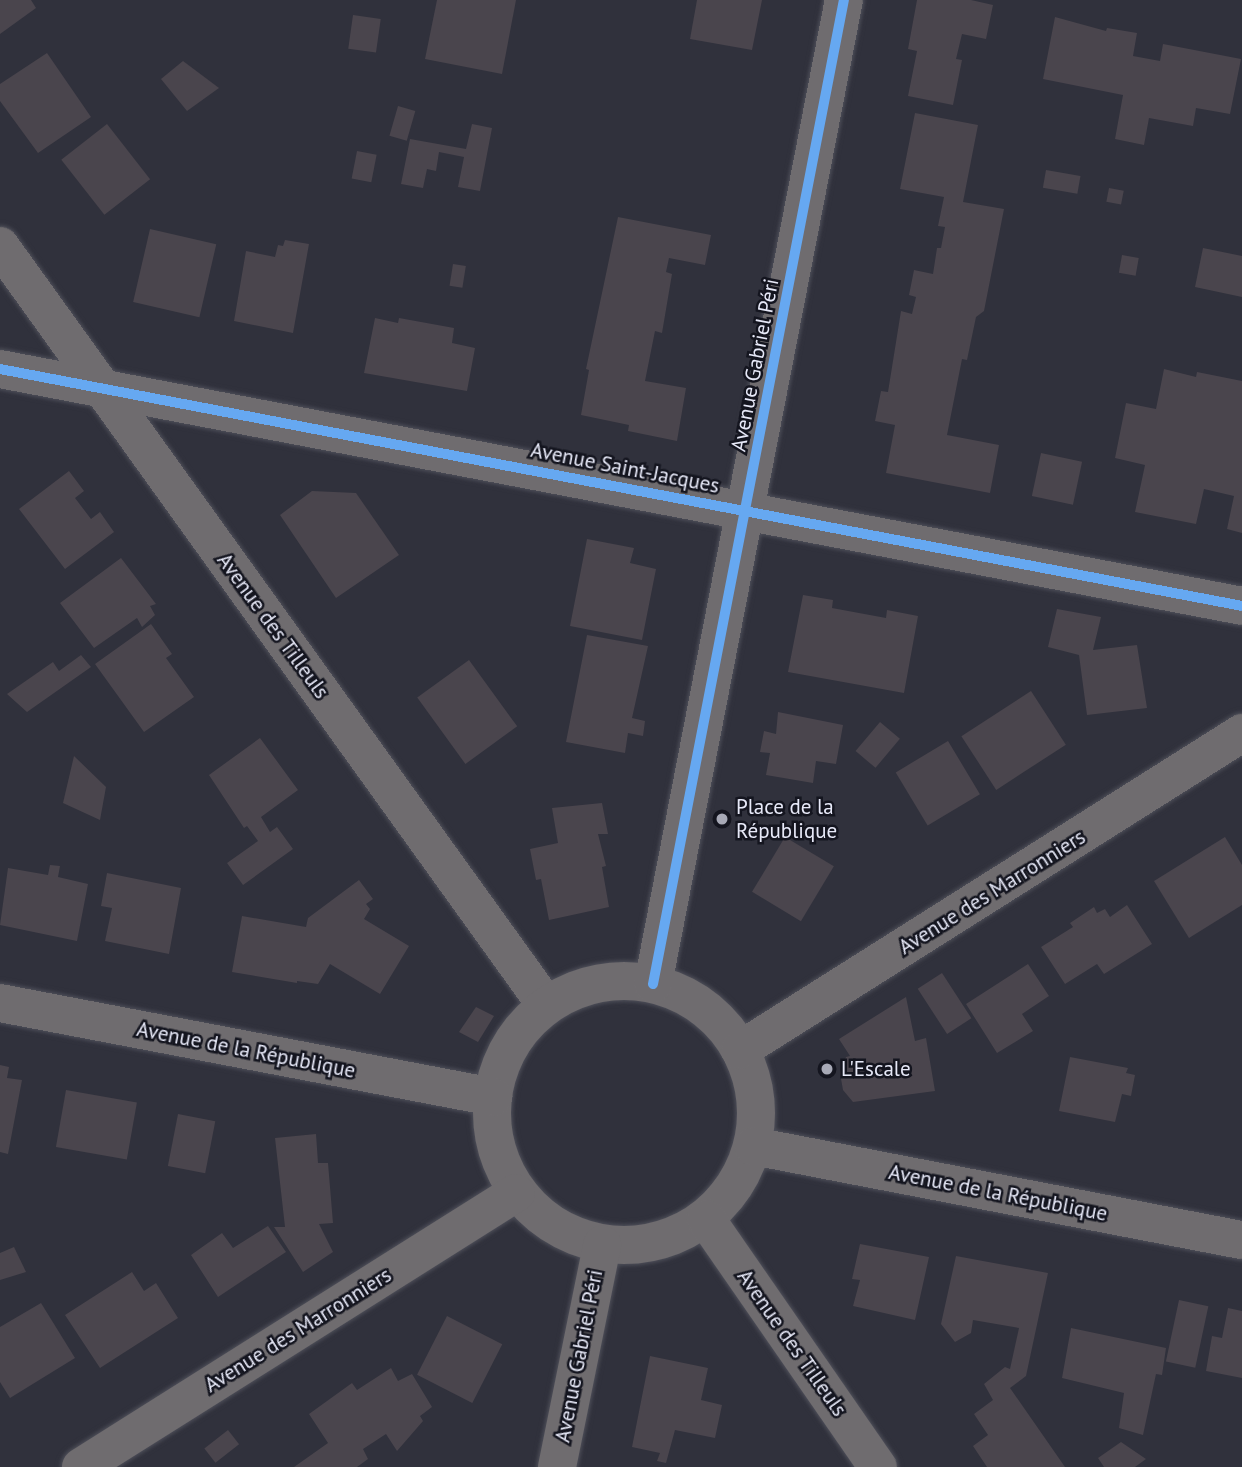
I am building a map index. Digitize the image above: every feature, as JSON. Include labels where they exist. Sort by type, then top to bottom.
[{"type":"street","name":"Avenue Gabriel Péri","points":[[653,984],[747,511],[844,0]]},
{"type":"street","name":"Avenue des Tilleuls","points":[[0,246],[546,1005]]},
{"type":"street","name":"Avenue Saint-Jacques","points":[[0,369],[1242,606]]},
{"type":"street","name":"Avenue des Marronniers","points":[[740,1050],[1242,733]]},
{"type":"street","points":[[615,981],[653,984],[686,996],[715,1016],[740,1050],[751,1073],[757,1103],[753,1146],[746,1166],[729,1195],[706,1219],[674,1237],[639,1246],[602,1245],[565,1233],[533,1211],[516,1193],[496,1151],[491,1119],[493,1097],[504,1055],[522,1027],[546,1005],[579,988],[615,981]]},
{"type":"street","name":"Avenue de la République","points":[[0,1003],[493,1097]]},
{"type":"street","name":"Avenue de la République","points":[[753,1146],[1242,1240]]},
{"type":"street","name":"Avenue des Marronniers","points":[[81,1467],[516,1193]]},
{"type":"street","name":"Avenue des Tilleuls","points":[[706,1219],[878,1467]]},
{"type":"street","name":"Avenue Gabriel Péri","points":[[557,1467],[602,1245]]},
{"type":"building","points":[[0,0],[31,0],[36,8],[0,34]]},
{"type":"building","points":[[437,0],[516,0],[502,74],[425,59]]},
{"type":"building","points":[[697,0],[762,0],[752,50],[690,39]]},
{"type":"building","points":[[917,0],[971,0],[993,5],[986,39],[962,34],[956,59],[962,60],[953,105],[908,96],[917,51],[908,49]]},
{"type":"building","points":[[353,15],[381,19],[376,53],[348,49]]},
{"type":"building","points":[[1055,17],[1106,31],[1107,28],[1137,33],[1133,56],[1160,61],[1163,44],[1241,59],[1230,114],[1196,108],[1193,126],[1149,118],[1144,145],[1115,139],[1123,95],[1043,79]]},
{"type":"building","points":[[47,53],[91,117],[38,153],[0,101],[0,84]]},
{"type":"building","points":[[183,61],[219,88],[187,111],[161,79]]},
{"type":"building","points":[[398,106],[415,111],[407,141],[389,136]]},
{"type":"building","points":[[915,113],[978,125],[963,202],[1004,209],[984,311],[976,317],[967,360],[962,359],[947,435],[999,445],[990,493],[886,473],[895,425],[875,421],[881,391],[888,392],[901,311],[912,314],[916,297],[909,295],[914,270],[933,274],[937,248],[941,248],[945,227],[938,226],[944,197],[900,189]]},
{"type":"building","points":[[107,124],[150,179],[104,215],[61,160]]},
{"type":"building","points":[[472,124],[492,128],[480,191],[458,187],[464,157],[439,152],[436,171],[427,169],[423,188],[401,184],[410,139],[466,149]]},
{"type":"building","points":[[357,151],[377,155],[371,182],[352,178]]},
{"type":"building","points":[[1046,170],[1080,176],[1077,194],[1043,188]]},
{"type":"building","points":[[1109,188],[1124,191],[1121,205],[1106,202]]},
{"type":"building","points":[[618,217],[711,235],[705,265],[669,258],[666,272],[672,274],[662,333],[655,331],[645,381],[686,388],[677,441],[628,431],[629,425],[581,415],[589,370],[586,369]]},
{"type":"building","points":[[150,229],[216,244],[199,317],[133,302]]},
{"type":"building","points":[[285,240],[309,244],[293,333],[234,321],[246,251],[275,257],[278,245],[283,246]]},
{"type":"building","points":[[1203,248],[1242,256],[1242,297],[1195,287]]},
{"type":"building","points":[[1122,255],[1139,258],[1136,276],[1119,273]]},
{"type":"building","points":[[453,264],[466,266],[462,288],[450,286]]},
{"type":"building","points":[[375,318],[398,323],[399,318],[454,328],[452,343],[475,348],[467,391],[364,373]]},
{"type":"building","points":[[1164,369],[1196,377],[1197,372],[1242,381],[1242,533],[1227,529],[1234,496],[1204,489],[1196,524],[1135,512],[1145,465],[1115,458],[1126,403],[1156,409]]},
{"type":"building","points":[[1041,453],[1082,462],[1073,505],[1032,496]]},
{"type":"building","points":[[69,471],[84,491],[75,498],[91,519],[100,512],[114,532],[65,569],[19,509]]},
{"type":"building","points":[[312,491],[356,493],[399,555],[336,598],[280,515]]},
{"type":"building","points":[[587,539],[634,548],[630,563],[656,569],[642,640],[570,626]]},
{"type":"building","points":[[121,558],[156,604],[150,606],[155,615],[142,627],[137,618],[94,648],[60,603]]},
{"type":"building","points":[[803,595],[833,600],[832,608],[886,618],[887,610],[918,616],[904,693],[788,672]]},
{"type":"building","points":[[1057,609],[1101,617],[1093,650],[1137,645],[1147,708],[1087,715],[1079,655],[1048,647]]},
{"type":"building","points":[[151,624],[172,654],[166,658],[194,697],[144,732],[95,664]]},
{"type":"building","points":[[587,635],[648,646],[632,718],[645,721],[643,736],[628,733],[625,753],[566,742]]},
{"type":"building","points":[[81,655],[91,667],[27,712],[7,694],[53,662],[59,671]]},
{"type":"building","points":[[469,660],[517,726],[465,764],[417,698]]},
{"type":"building","points":[[1031,691],[1066,745],[996,790],[961,736]]},
{"type":"building","points":[[778,712],[843,725],[836,764],[816,761],[813,783],[766,775],[770,753],[760,752],[764,731],[776,734]]},
{"type":"building","points":[[880,722],[900,739],[875,768],[856,751]]},
{"type":"building","points":[[260,738],[298,790],[261,817],[270,832],[277,827],[293,849],[243,885],[227,863],[258,841],[247,826],[244,828],[209,775]]},
{"type":"building","points":[[948,741],[980,794],[928,826],[896,772]]},
{"type":"building","points":[[74,756],[106,787],[100,820],[63,803]]},
{"type":"building","points":[[602,803],[608,834],[598,834],[606,866],[602,867],[609,907],[549,920],[541,879],[536,880],[530,849],[558,843],[552,808]]},
{"type":"building","points":[[785,837],[834,866],[801,921],[752,892]]},
{"type":"building","points":[[1225,837],[1242,865],[1242,905],[1189,938],[1154,881]]},
{"type":"building","points":[[50,865],[60,866],[58,877],[88,884],[77,941],[0,925],[8,868],[48,875]]},
{"type":"building","points":[[107,873],[181,888],[169,954],[105,941],[112,908],[101,906]]},
{"type":"building","points":[[359,880],[373,899],[366,904],[370,909],[364,919],[409,946],[380,994],[330,964],[318,984],[232,972],[242,916],[306,927],[308,918]]},
{"type":"building","points":[[1127,905],[1152,944],[1104,974],[1097,964],[1065,984],[1041,947],[1073,927],[1070,923],[1094,907],[1097,913],[1105,909],[1110,917]]},
{"type":"building","points":[[1028,964],[1049,996],[1022,1014],[1033,1031],[997,1053],[966,1004]]},
{"type":"building","points":[[942,973],[971,1018],[947,1034],[918,989]]},
{"type":"building","points":[[906,997],[915,1041],[926,1038],[935,1091],[853,1102],[843,1090],[840,1073],[846,1057],[850,1056],[839,1039]]},
{"type":"building","points":[[476,1007],[494,1016],[478,1042],[459,1032]]},
{"type":"building","points":[[1070,1057],[1128,1068],[1126,1073],[1135,1075],[1131,1096],[1122,1094],[1115,1122],[1059,1111]]},
{"type":"building","points":[[0,1065],[9,1067],[7,1078],[22,1080],[8,1154],[0,1152]]},
{"type":"building","points":[[66,1090],[137,1103],[127,1160],[56,1147]]},
{"type":"building","points":[[178,1114],[215,1121],[205,1173],[168,1166]]},
{"type":"building","points":[[316,1134],[318,1163],[328,1163],[333,1223],[319,1224],[333,1252],[303,1272],[274,1227],[285,1227],[275,1138]]},
{"type":"building","points":[[268,1226],[286,1252],[218,1297],[191,1255],[222,1233],[233,1248]]},
{"type":"building","points":[[860,1244],[929,1257],[915,1320],[853,1306],[860,1280],[852,1279]]},
{"type":"building","points":[[14,1247],[26,1272],[0,1280],[0,1253]]},
{"type":"building","points":[[956,1256],[1048,1273],[1026,1376],[1010,1388],[1065,1467],[987,1467],[973,1446],[988,1435],[974,1414],[993,1400],[984,1384],[1005,1367],[1010,1369],[1019,1328],[973,1320],[971,1333],[955,1342],[941,1324]]},
{"type":"building","points":[[132,1272],[144,1291],[156,1283],[178,1318],[100,1368],[65,1315]]},
{"type":"building","points":[[1179,1300],[1208,1306],[1195,1368],[1166,1362]]},
{"type":"building","points":[[41,1303],[75,1358],[10,1398],[0,1382],[0,1327]]},
{"type":"building","points":[[1228,1308],[1242,1311],[1242,1378],[1206,1371],[1212,1336],[1222,1338]]},
{"type":"building","points":[[447,1316],[502,1344],[472,1403],[417,1375]]},
{"type":"building","points":[[1071,1328],[1166,1348],[1162,1375],[1156,1374],[1143,1435],[1119,1428],[1124,1393],[1062,1378]]},
{"type":"building","points":[[650,1356],[708,1368],[701,1400],[722,1405],[715,1438],[675,1430],[666,1463],[657,1461],[660,1453],[632,1447]]},
{"type":"building","points":[[391,1368],[398,1381],[412,1374],[432,1407],[420,1416],[423,1421],[397,1451],[386,1434],[363,1449],[368,1459],[357,1467],[294,1467],[328,1443],[309,1414],[352,1383],[357,1390]]},
{"type":"building","points":[[228,1430],[239,1444],[215,1463],[204,1448]]},
{"type":"building","points":[[1121,1442],[1146,1459],[1135,1467],[1104,1467],[1098,1458]]},
{"type":"cycle path","points":[[653,984],[844,0]]},
{"type":"cycle path","points":[[0,369],[1242,606]]},
{"type":"place","name":"Place de la République","points":[[722,819]]},
{"type":"place","name":"L'Escale","points":[[827,1069]]}]
